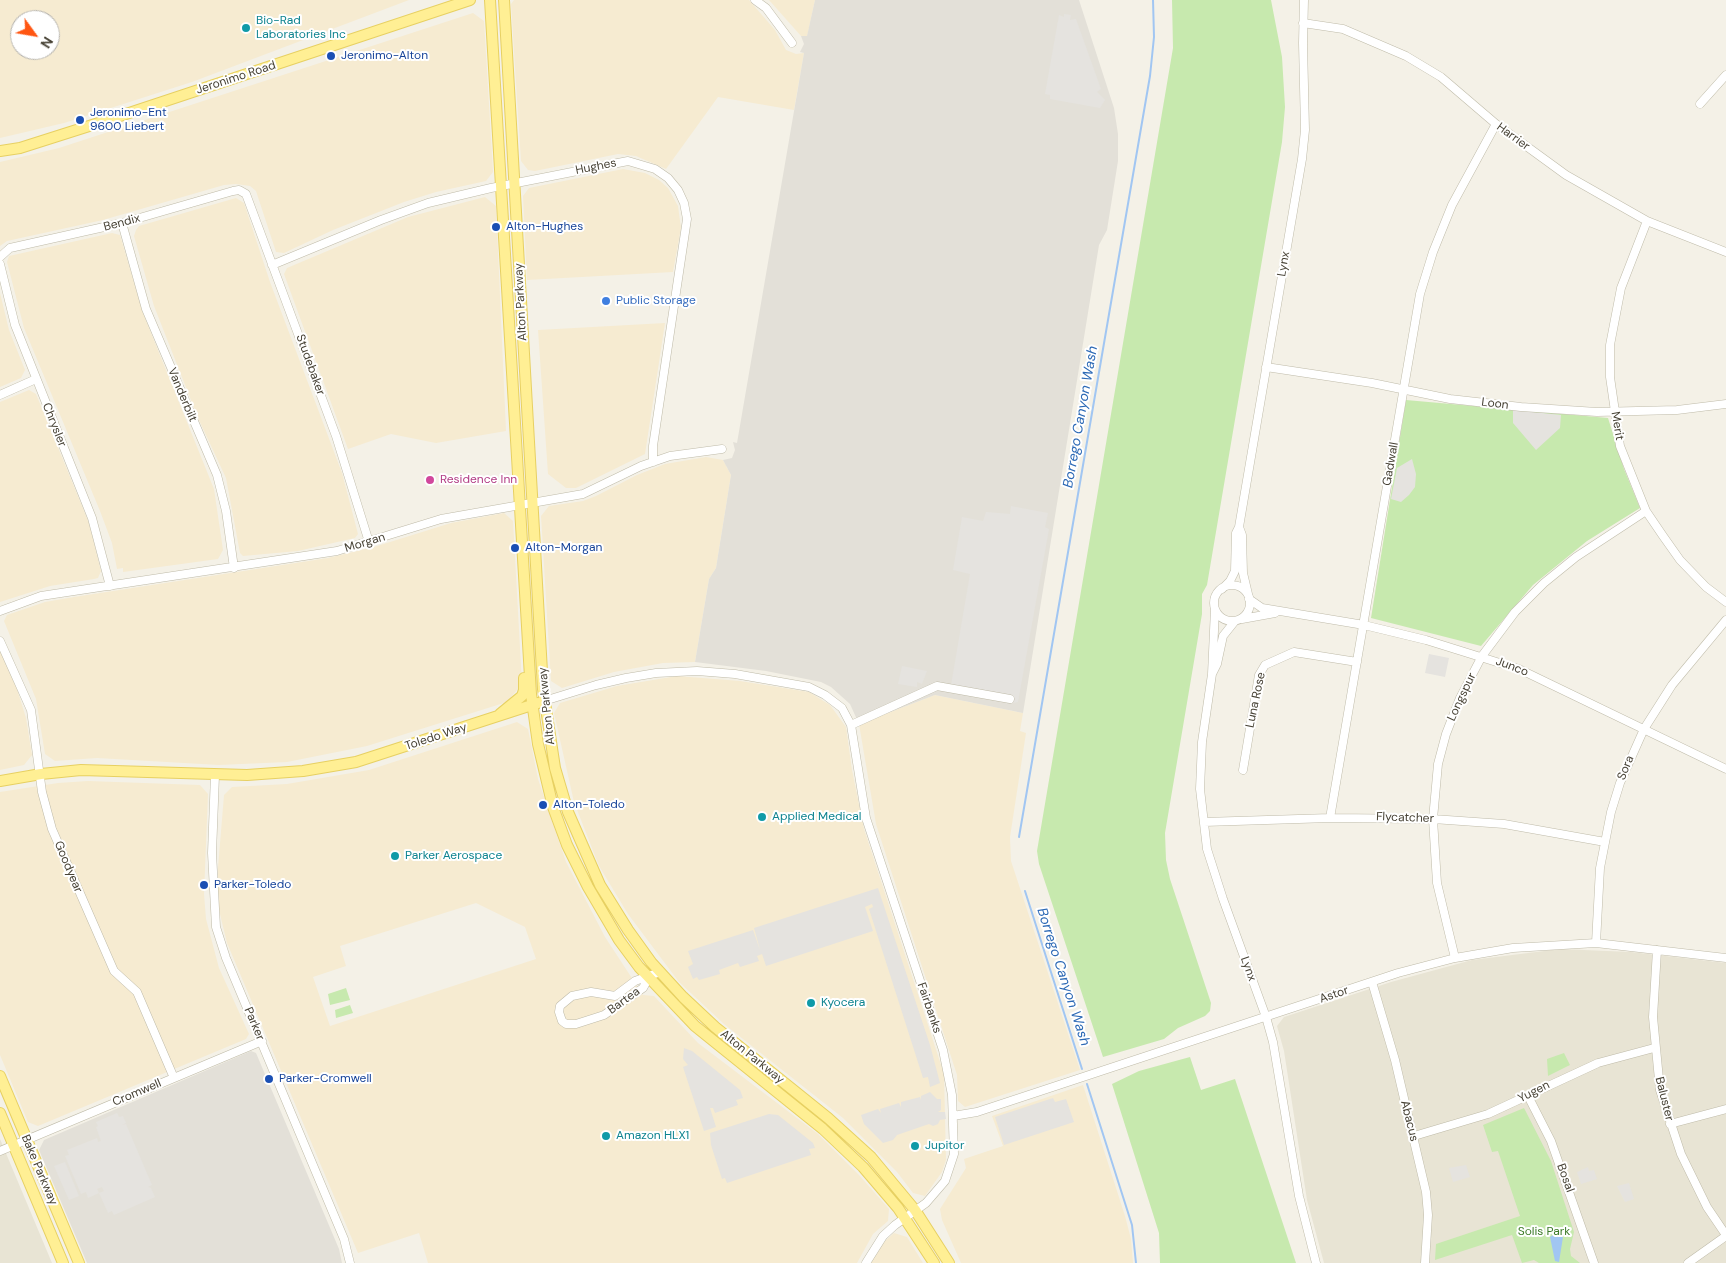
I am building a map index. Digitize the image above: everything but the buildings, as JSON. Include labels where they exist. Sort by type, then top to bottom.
[{"type":"main road","name":"Jeronimo Road","points":[[0,151],[20,148],[108,120],[470,0]]},
{"type":"main road","name":"Alton Parkway","points":[[490,0],[532,705],[542,764],[553,807],[567,844],[604,917],[634,961],[695,1026],[844,1148],[875,1180],[905,1218],[934,1263]]},
{"type":"main road","name":"Alton Parkway","points":[[504,0],[544,701],[555,768],[580,844],[613,908],[660,972],[715,1027],[849,1135],[884,1172],[915,1210],[949,1263]]},
{"type":"main road","points":[[497,717],[505,708],[518,700],[524,690],[523,652],[528,642]]},
{"type":"main road","name":"Toledo Way","points":[[0,781],[41,774],[120,770],[215,775],[266,775],[341,765],[544,701]]},
{"type":"main road","name":"Bake Parkway","points":[[0,1076],[79,1263]]},
{"type":"main road","name":"Bake Parkway","points":[[0,1113],[63,1263]]},
{"type":"street","points":[[755,0],[766,8],[792,43]]},
{"type":"street","name":"Lynx","points":[[1222,589],[1230,581],[1235,571],[1236,533],[1239,527],[1303,149],[1305,130],[1304,0]]},
{"type":"street","name":"Harrier","points":[[1303,23],[1348,30],[1406,56],[1441,77],[1496,124],[1566,175],[1647,220],[1726,252]]},
{"type":"street","points":[[1700,104],[1726,75]]},
{"type":"street","name":"Gadwall","points":[[1330,818],[1416,315],[1433,252],[1455,198],[1496,124]]},
{"type":"street","name":"Hughes","points":[[272,265],[414,208],[502,186],[628,161],[655,169],[668,178],[683,199],[687,219],[686,237],[653,446],[653,462]]},
{"type":"street","name":"Bendix","points":[[1,255],[10,248],[122,223],[233,191],[242,191]]},
{"type":"street","name":"Studebaker","points":[[242,191],[250,198],[272,265],[336,436],[368,542]]},
{"type":"street","name":"Merit","points":[[1647,220],[1628,267],[1614,317],[1610,377],[1620,446],[1646,511],[1680,560],[1706,587],[1726,602]]},
{"type":"street","name":"Vanderbilt","points":[[122,223],[146,309],[217,475],[226,511],[234,568]]},
{"type":"street","name":"Chrysler","points":[[0,264],[15,324],[92,518],[110,586]]},
{"type":"street","name":"Loon","points":[[1266,367],[1403,389],[1450,399],[1521,407],[1614,412],[1677,410],[1726,404]]},
{"type":"street","points":[[0,395],[36,379]]},
{"type":"street","name":"Morgan","points":[[0,611],[41,596],[337,551],[441,519],[583,494],[641,466],[670,456],[722,449]]},
{"type":"street","name":"Longspur","points":[[1455,958],[1437,884],[1433,819],[1438,764],[1446,734],[1460,698],[1482,656],[1515,612],[1544,583],[1576,557],[1646,511]]},
{"type":"street","name":"Lynx","points":[[1239,527],[1242,535],[1243,572],[1248,596]]},
{"type":"street","points":[[1228,586],[1239,586],[1248,596],[1249,611],[1239,620],[1226,620],[1218,615],[1215,609],[1216,597],[1222,589],[1228,586]]},
{"type":"street","name":"Junco","points":[[1248,596],[1262,608],[1364,625],[1482,656],[1519,669],[1726,769]]},
{"type":"street","name":"Lynx","points":[[1215,609],[1212,674],[1202,742],[1200,789],[1207,849],[1222,900],[1266,1017],[1281,1084],[1299,1196],[1316,1263]]},
{"type":"street","name":"Junco","points":[[1239,620],[1282,612]]},
{"type":"street","name":"Lynx","points":[[1212,674],[1217,664],[1223,636],[1239,620]]},
{"type":"street","name":"Sora","points":[[1596,943],[1597,893],[1604,842],[1620,783],[1644,729],[1672,685],[1726,620]]},
{"type":"street","name":"Goodyear","points":[[0,640],[31,710],[42,792],[52,829],[114,971],[137,992],[174,1078]]},
{"type":"street","name":"Luna Rose","points":[[1243,770],[1259,675],[1265,665],[1294,652],[1357,662]]},
{"type":"street","name":"Toledo Way","points":[[544,701],[596,684],[632,677],[663,673],[716,672],[810,687],[825,695],[842,708],[851,725]]},
{"type":"street","points":[[851,725],[937,686],[1010,698]]},
{"type":"street","name":"Fairbanks","points":[[851,725],[866,818],[943,1050],[950,1074],[953,1116],[954,1154],[951,1169],[940,1189],[883,1236],[866,1263]]},
{"type":"street","name":"Parker","points":[[215,775],[212,853],[216,927],[226,958],[341,1232],[350,1263]]},
{"type":"street","name":"Flycatcher","points":[[1204,822],[1330,818],[1433,819],[1504,824],[1604,842]]},
{"type":"street","name":"Astor","points":[[953,1116],[977,1112],[1372,982],[1455,958],[1513,948],[1596,943],[1726,958]]},
{"type":"street","name":"Baluster","points":[[1657,950],[1653,1017],[1654,1048],[1660,1090],[1670,1124],[1699,1192],[1726,1235]]},
{"type":"street","name":"Bartea","points":[[649,978],[643,988],[604,1015],[576,1024],[566,1024],[562,1021],[559,1012],[560,1006],[572,996],[591,992],[615,996],[636,981],[649,978],[660,972]]},
{"type":"street","name":"Abacus","points":[[1372,982],[1414,1136],[1426,1192],[1428,1215],[1425,1263]]},
{"type":"street","name":"Cromwell","points":[[0,1151],[262,1041]]},
{"type":"street","name":"Yugen","points":[[1414,1136],[1488,1114],[1598,1063],[1654,1048]]},
{"type":"street","name":"Bosal","points":[[1528,1096],[1552,1141],[1594,1263]]},
{"type":"street","points":[[1670,1124],[1726,1109]]},
{"type":"street","points":[[1688,1263],[1726,1235]]},
{"type":"shaded area","points":[[0,0],[409,0],[192,82],[64,123],[0,138]]},
{"type":"shaded area","points":[[514,0],[749,0],[775,30],[786,50],[796,54],[804,53],[794,110],[718,97],[666,169],[636,156],[618,154],[535,171],[528,170],[521,161],[511,4]]},
{"type":"shaded area","points":[[769,0],[815,0],[807,37],[801,36]]},
{"type":"shaded area","points":[[815,0],[1079,0],[1114,108],[1118,134],[1118,161],[1107,230],[1099,245],[1023,713],[935,695],[859,724],[850,704],[831,687],[821,682],[766,671],[695,662],[709,579],[716,568],[731,475],[723,460],[732,458],[735,450],[733,442],[737,443],[804,53],[800,52],[804,44],[801,36],[807,36]]},
{"type":"shaded area","points":[[473,13],[484,21],[493,172],[486,181],[436,192],[404,202],[333,230],[284,253],[276,252],[256,191],[250,186],[236,184],[224,185],[103,220],[7,241],[0,246],[0,162],[59,148]]},
{"type":"shaded area","points":[[1064,14],[1071,15],[1070,20],[1076,19],[1101,89],[1097,92],[1105,100],[1100,108],[1050,99],[1050,95],[1045,94],[1059,15],[1064,17]]},
{"type":"shaded area","points":[[623,169],[645,173],[659,180],[668,188],[678,206],[681,228],[673,272],[527,280],[523,196],[529,188]]},
{"type":"shaded area","points":[[485,197],[496,206],[506,431],[436,443],[391,434],[348,449],[284,274],[287,268],[408,217]]},
{"type":"shaded area","points":[[236,198],[244,203],[270,282],[342,473],[358,534],[355,538],[298,551],[243,556],[240,553],[226,478],[198,418],[154,306],[134,236],[139,226]]},
{"type":"shaded area","points":[[112,233],[120,235],[143,313],[214,489],[223,550],[218,559],[123,572],[123,568],[117,569],[112,543],[100,511],[24,328],[7,262],[9,256]]},
{"type":"shaded area","points":[[0,293],[9,330],[25,370],[21,378],[0,387]]},
{"type":"shaded area","points":[[665,323],[645,454],[576,488],[566,488],[548,474],[538,330]]},
{"type":"shaded area","points":[[29,390],[36,394],[89,523],[101,571],[98,578],[50,586],[0,602],[0,402]]},
{"type":"shaded area","points":[[1513,410],[1561,415],[1560,428],[1536,450],[1513,423]]},
{"type":"shaded area","points":[[706,457],[723,460],[731,475],[716,568],[709,579],[695,662],[663,663],[614,672],[562,688],[551,681],[541,516],[549,506],[583,501],[665,464]]},
{"type":"shaded area","points":[[1412,459],[1416,474],[1415,487],[1401,502],[1391,499],[1397,468]]},
{"type":"shaded area","points":[[1011,506],[1048,513],[1045,527],[1049,529],[1018,702],[1013,703],[950,691],[970,574],[953,570],[962,517],[983,521],[986,512],[1010,514]]},
{"type":"shaded area","points":[[504,513],[513,521],[522,684],[507,702],[367,746],[287,762],[219,765],[97,758],[55,761],[45,754],[36,699],[4,621],[7,615],[45,602],[328,558],[374,547],[451,523]]},
{"type":"shaded area","points":[[0,650],[17,689],[26,718],[32,755],[24,765],[0,770]]},
{"type":"shaded area","points":[[1429,654],[1449,658],[1445,677],[1425,673]]},
{"type":"shaded area","points":[[902,666],[927,671],[922,684],[917,682],[917,687],[898,684]]},
{"type":"shaded area","points":[[677,676],[740,681],[809,692],[830,705],[846,727],[852,770],[864,829],[944,1074],[946,1160],[942,1172],[925,1196],[913,1193],[897,1172],[843,1118],[724,1024],[679,982],[628,914],[599,866],[574,802],[554,713],[560,703],[617,686]]},
{"type":"shaded area","points":[[935,695],[1023,713],[1020,731],[1026,733],[1010,837],[1011,861],[1080,1070],[965,1107],[958,1101],[957,1075],[876,824],[859,724]]},
{"type":"shaded area","points":[[517,722],[528,729],[538,779],[566,862],[605,937],[643,995],[654,996],[698,1043],[818,1134],[859,1175],[889,1209],[888,1221],[873,1234],[857,1263],[428,1263],[419,1233],[358,1253],[227,943],[218,906],[218,868],[224,795],[232,787],[287,784],[369,770]],"holes":[[[476,903],[525,927],[536,959],[330,1026],[313,977],[346,966],[340,946]]]},
{"type":"shaded area","points":[[88,781],[200,785],[208,794],[204,894],[206,919],[219,968],[249,1034],[246,1039],[38,1126],[28,1122],[0,1055],[0,792],[58,783]]},
{"type":"shaded area","points":[[878,888],[930,1045],[940,1083],[930,1087],[928,1077],[923,1078],[869,909],[873,907],[872,904],[865,907],[873,931],[766,966],[762,954],[757,956],[759,961],[740,967],[738,963],[719,970],[720,974],[699,980],[697,977],[693,979],[688,967],[693,964],[688,951],[753,930],[760,950],[754,928]]},
{"type":"shaded area","name":"Solis Park","points":[[1560,949],[1631,952],[1726,963],[1726,1263],[1324,1263],[1307,1200],[1284,1051],[1277,1026],[1284,1017],[1391,982],[1472,960]]},
{"type":"shaded area","points":[[684,1048],[692,1051],[740,1090],[743,1098],[736,1100],[738,1105],[715,1113],[713,1108],[710,1108],[716,1127],[704,1131],[683,1067],[688,1065],[683,1059]]},
{"type":"shaded area","points":[[251,1051],[256,1053],[339,1249],[342,1263],[87,1263],[39,1150],[44,1140]]},
{"type":"shaded area","points":[[1083,1085],[1125,1216],[1131,1239],[1133,1263],[961,1263],[942,1220],[940,1209],[966,1168],[964,1159],[1003,1146],[992,1116]]},
{"type":"shaded area","points":[[930,1092],[937,1099],[941,1099],[941,1110],[938,1112],[945,1112],[946,1119],[940,1120],[938,1124],[933,1126],[929,1124],[897,1135],[893,1140],[883,1143],[864,1124],[861,1115],[878,1109],[881,1113],[880,1109],[899,1103],[901,1107],[901,1102],[920,1097],[921,1100],[921,1096]]},
{"type":"shaded area","points":[[1053,1098],[1055,1102],[1066,1099],[1074,1122],[1004,1145],[995,1117]]},
{"type":"shaded area","points":[[117,1113],[119,1117],[123,1116],[126,1123],[122,1125],[126,1124],[152,1185],[148,1187],[151,1188],[155,1197],[114,1215],[112,1211],[108,1213],[99,1193],[88,1198],[86,1192],[81,1194],[65,1156],[69,1155],[67,1150],[97,1138],[98,1142],[101,1141],[96,1122]],"holes":[[[102,1187],[104,1191],[99,1193],[97,1189]]]},
{"type":"shaded area","points":[[769,1114],[778,1115],[813,1143],[815,1148],[809,1149],[811,1155],[727,1183],[725,1178],[722,1179],[711,1145],[710,1133]]},
{"type":"shaded area","points":[[0,1139],[52,1263],[0,1263]]},
{"type":"shaded area","points":[[65,1162],[79,1196],[69,1200],[54,1166]]},
{"type":"shaded area","points":[[1466,1165],[1470,1177],[1453,1182],[1449,1168]]},
{"type":"shaded area","points":[[1588,1167],[1589,1171],[1594,1170],[1597,1179],[1581,1184],[1577,1172]]},
{"type":"shaded area","points":[[1629,1183],[1634,1199],[1625,1202],[1617,1186]]},
{"type":"shaded area","points":[[894,1233],[907,1237],[923,1263],[871,1263],[884,1242]]},
{"type":"green space","points":[[1172,0],[1271,0],[1282,57],[1285,107],[1282,142],[1207,585],[1202,594],[1202,614],[1165,833],[1166,860],[1170,879],[1211,1003],[1210,1011],[1205,1016],[1178,1028],[1164,1039],[1103,1057],[1039,864],[1037,851],[1173,48]]},
{"type":"green space","points":[[1406,400],[1608,418],[1624,469],[1640,508],[1587,541],[1533,585],[1481,646],[1371,618]]},
{"type":"green space","points":[[346,988],[350,1000],[330,1005],[328,994]]},
{"type":"green space","points":[[350,1005],[353,1013],[336,1018],[335,1010]]},
{"type":"green space","points":[[1564,1053],[1570,1065],[1548,1076],[1547,1059]]},
{"type":"green space","points":[[1190,1057],[1201,1090],[1235,1079],[1296,1263],[1160,1263],[1159,1233],[1112,1084],[1139,1071]]},
{"type":"green space","name":"Solis Park","points":[[1524,1108],[1551,1161],[1574,1232],[1570,1249],[1571,1256],[1580,1263],[1539,1263],[1534,1260],[1522,1263],[1512,1235],[1435,1260],[1436,1244],[1520,1216],[1498,1151],[1492,1152],[1483,1125]]},
{"type":"water","points":[[1556,1233],[1563,1237],[1559,1262],[1555,1261],[1550,1237]]},
{"type":"waterway","name":"Borrego Canyon Wash","points":[[1019,837],[1150,76],[1154,37],[1153,0]]},
{"type":"waterway","name":"Borrego Canyon Wash","points":[[1025,891],[1082,1069]]},
{"type":"waterway","name":"Borrego Canyon Wash","points":[[1087,1084],[1132,1225],[1136,1263]]},
{"type":"place","name":"Bio-Rad Laboratories Inc","points":[[246,28]]},
{"type":"place","name":"Jeronimo-Alton","points":[[331,56]]},
{"type":"place","name":"Jeronimo-Ent 9600 Liebert","points":[[80,120]]},
{"type":"place","name":"Alton-Hughes","points":[[496,227]]},
{"type":"place","name":"Public Storage","points":[[606,301]]},
{"type":"place","name":"Residence Inn","points":[[430,480]]},
{"type":"place","name":"Alton-Morgan","points":[[515,548]]},
{"type":"place","name":"Alton-Toledo","points":[[543,805]]},
{"type":"place","name":"Applied Medical","points":[[762,817]]},
{"type":"place","name":"Parker Aerospace","points":[[395,856]]},
{"type":"place","name":"Parker-Toledo","points":[[204,885]]},
{"type":"place","name":"Kyocera","points":[[811,1003]]},
{"type":"place","name":"Parker-Cromwell","points":[[269,1079]]},
{"type":"place","name":"Amazon HLX1","points":[[606,1136]]},
{"type":"place","name":"Jupitor","points":[[915,1146]]}]
